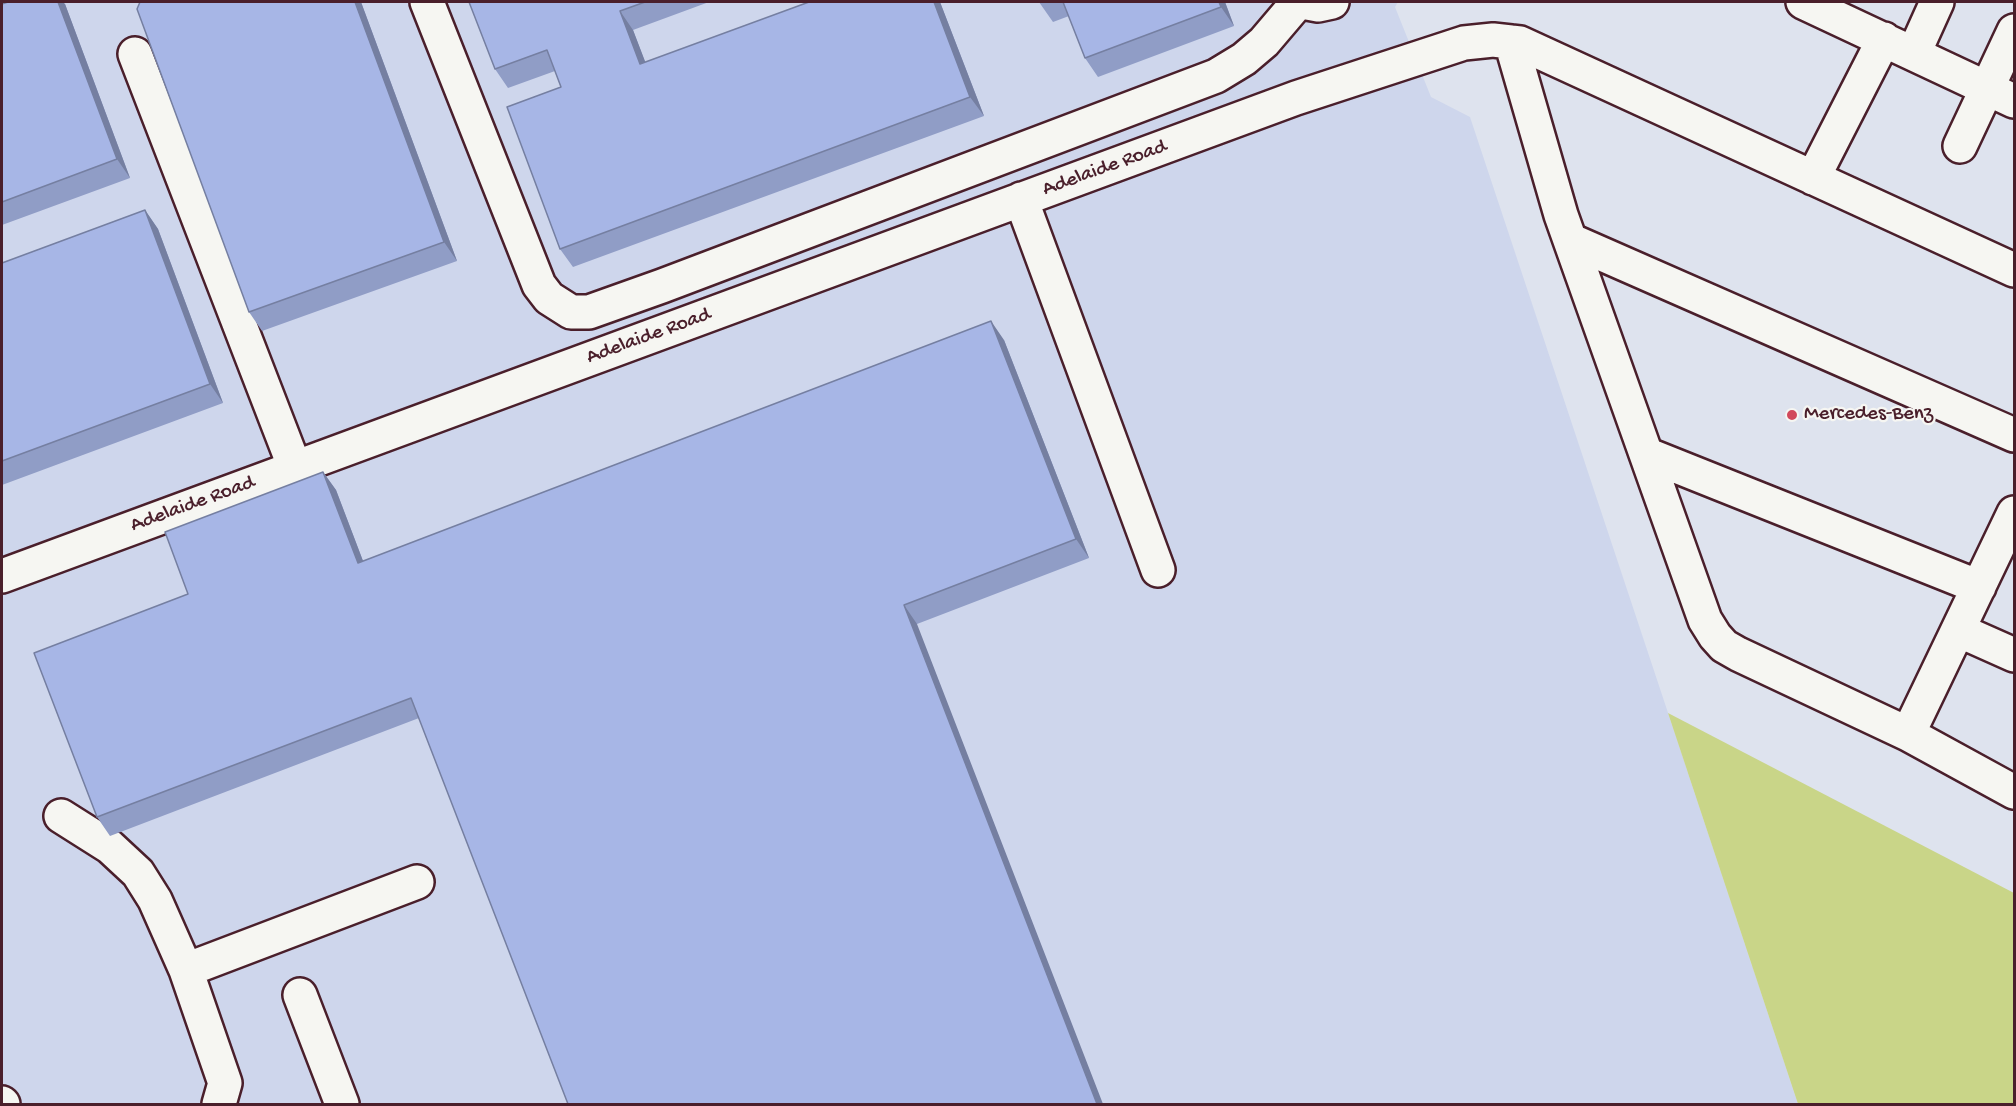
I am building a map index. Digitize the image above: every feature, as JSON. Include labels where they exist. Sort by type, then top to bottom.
[{"type":"street","points":[[427,2],[539,285],[549,298],[571,312],[588,312],[662,286],[1216,76],[1244,59],[1264,42],[1300,2],[1318,5],[1332,2]]},
{"type":"street","points":[[1803,2],[2001,94]]},
{"type":"street","points":[[1914,53],[1938,2]]},
{"type":"street","points":[[1960,146],[2001,94],[2014,31]]},
{"type":"street","points":[[1813,178],[1884,39]]},
{"type":"street","name":"Adelaide Road","points":[[2,576],[1296,98],[1464,43],[1493,40],[1520,43],[2014,270]]},
{"type":"street","points":[[1511,42],[1570,240],[1705,620],[1725,646],[1908,734],[2014,792]]},
{"type":"street","points":[[135,54],[294,468]]},
{"type":"street","points":[[1021,199],[1158,570]]},
{"type":"street","points":[[1570,240],[2014,435]]},
{"type":"street","points":[[1646,454],[1979,587]]},
{"type":"street","points":[[1908,734],[2014,515]]},
{"type":"street","points":[[1959,630],[2014,655]]},
{"type":"street","points":[[61,816],[110,847],[138,873],[155,900],[186,970],[225,1083],[219,1104]]},
{"type":"street","points":[[186,970],[417,882]]},
{"type":"street","points":[[300,995],[342,1104]]},
{"type":"shaded area","points":[[2,2],[1398,2],[1395,7],[1431,97],[1470,117],[1798,1104],[2,1104]]},
{"type":"green space","points":[[1668,713],[2014,893],[2014,1104],[1798,1104]]},
{"type":"building","points":[[58,2],[117,159],[2,202],[2,4]]},
{"type":"building","points":[[140,2],[355,2],[444,242],[249,312],[137,9]]},
{"type":"building","points":[[469,2],[645,2],[620,11],[640,64],[809,2],[934,2],[970,97],[560,249],[507,107],[561,87],[547,50],[495,69]]},
{"type":"building","points":[[1063,2],[1219,2],[1221,7],[1085,58]]},
{"type":"building","points":[[145,210],[210,384],[2,461],[2,263]]},
{"type":"building","points":[[991,321],[1076,539],[904,605],[1097,1104],[568,1104],[411,698],[97,817],[34,653],[188,594],[165,532],[323,472],[358,563]]},
{"type":"place","name":"Mercedes-Benz","points":[[1792,415]]}]
